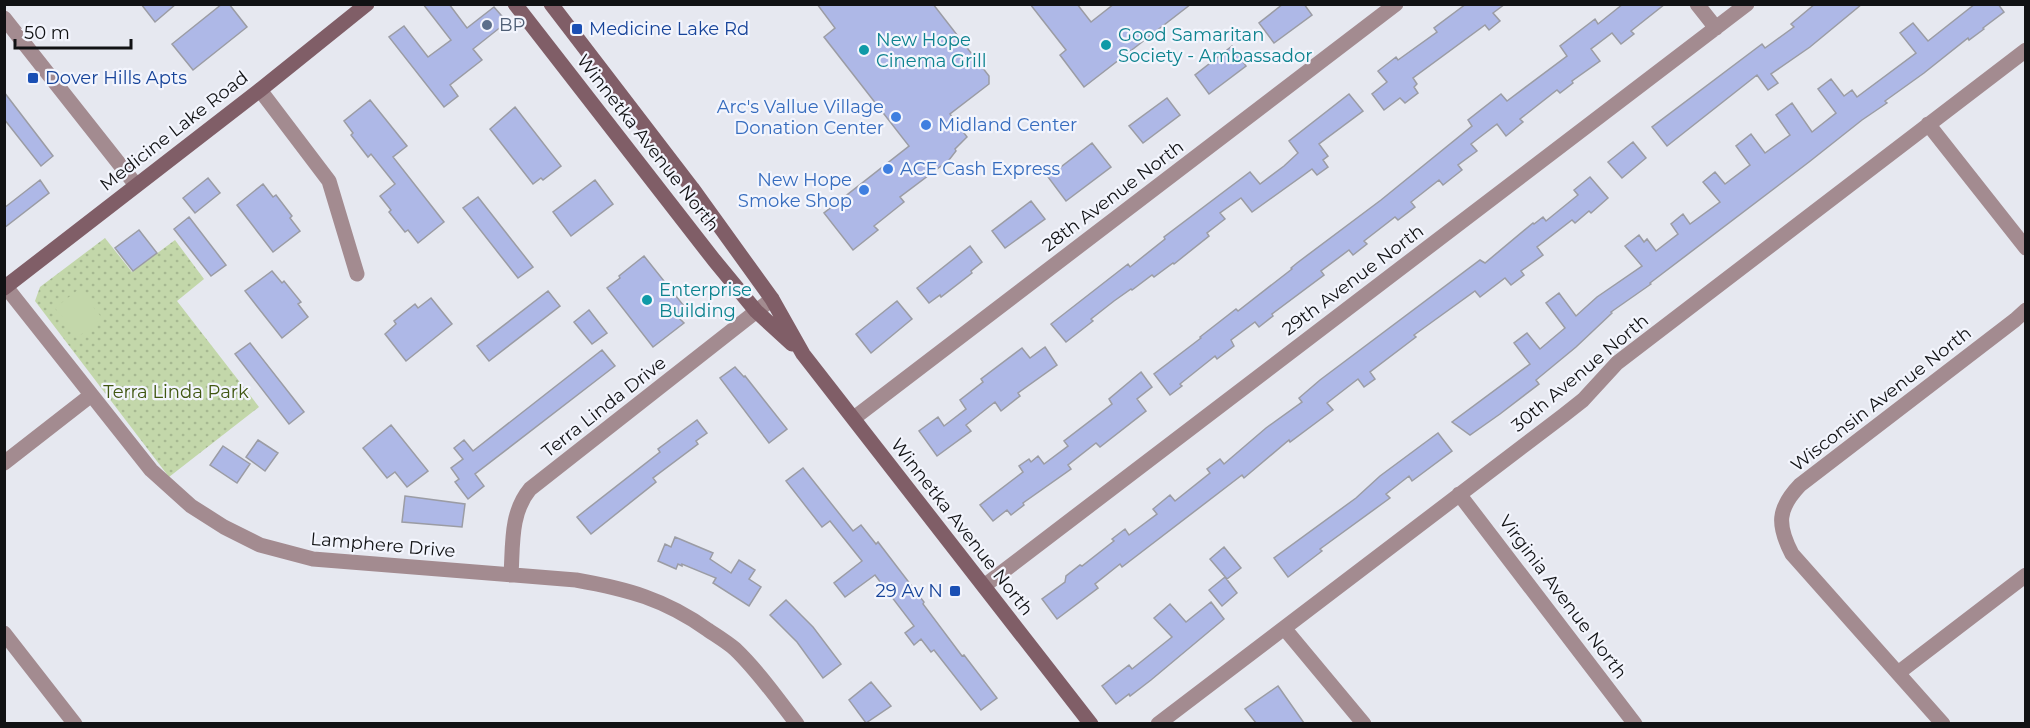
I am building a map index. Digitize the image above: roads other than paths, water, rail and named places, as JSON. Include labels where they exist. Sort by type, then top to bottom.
[{"type":"main road","name":"Medicine Lake Road","points":[[5,287],[260,90],[367,4]]},
{"type":"main road","name":"Winnetka Avenue North","points":[[515,4],[670,205],[756,311],[803,354],[1091,723]]},
{"type":"main road","name":"Winnetka Avenue North","points":[[551,4],[692,188],[772,299],[803,354]]},
{"type":"street","name":"28th Avenue North","points":[[854,418],[1396,4]]},
{"type":"street","points":[[1697,4],[1716,28]]},
{"type":"street","name":"29th Avenue North","points":[[984,586],[1747,4]]},
{"type":"street","points":[[4,18],[136,185]]},
{"type":"street","name":"30th Avenue North","points":[[1158,723],[1583,400],[1617,363],[2025,50]]},
{"type":"street","points":[[260,90],[329,181],[357,274]]},
{"type":"street","points":[[1928,124],[2025,248]]},
{"type":"street","name":"Lamphere Drive","points":[[5,287],[134,451],[191,506],[224,527],[261,545],[313,559],[576,580],[618,587],[659,601],[696,621],[733,648],[759,674],[795,723]]},
{"type":"street","name":"Terra Linda Drive","points":[[511,575],[516,512],[521,500],[530,489],[772,299]]},
{"type":"street","name":"Wisconsin Avenue North","points":[[1943,723],[1792,554],[1784,540],[1780,526],[1782,511],[1790,496],[1800,485],[2025,310]]},
{"type":"street","points":[[4,463],[90,396]]},
{"type":"street","name":"Virginia Avenue North","points":[[1460,494],[1635,723]]},
{"type":"street","points":[[1898,673],[2025,575]]},
{"type":"street","points":[[1284,628],[1364,723]]},
{"type":"street","points":[[4,633],[75,723]]},
{"type":"place","name":"BP","points":[[487,25]]},
{"type":"place","name":"Medicine Lake Rd","points":[[577,29]]},
{"type":"place","name":"Good Samaritan Society - Ambassador","points":[[1106,45]]},
{"type":"place","name":"New Hope Cinema Grill","points":[[864,50]]},
{"type":"place","name":"Dover Hills Apts","points":[[33,78]]},
{"type":"place","name":"Arc's Vallue Village Donation Center","points":[[896,117]]},
{"type":"place","name":"Midland Center","points":[[926,125]]},
{"type":"place","name":"ACE Cash Express","points":[[888,169]]},
{"type":"place","name":"New Hope Smoke Shop","points":[[864,190]]},
{"type":"place","name":"Enterprise Building","points":[[647,300]]},
{"type":"place","name":"29 Av N","points":[[955,591]]},
{"type":"park label","name":"Terra Linda Park","points":[[176,392]]}]
